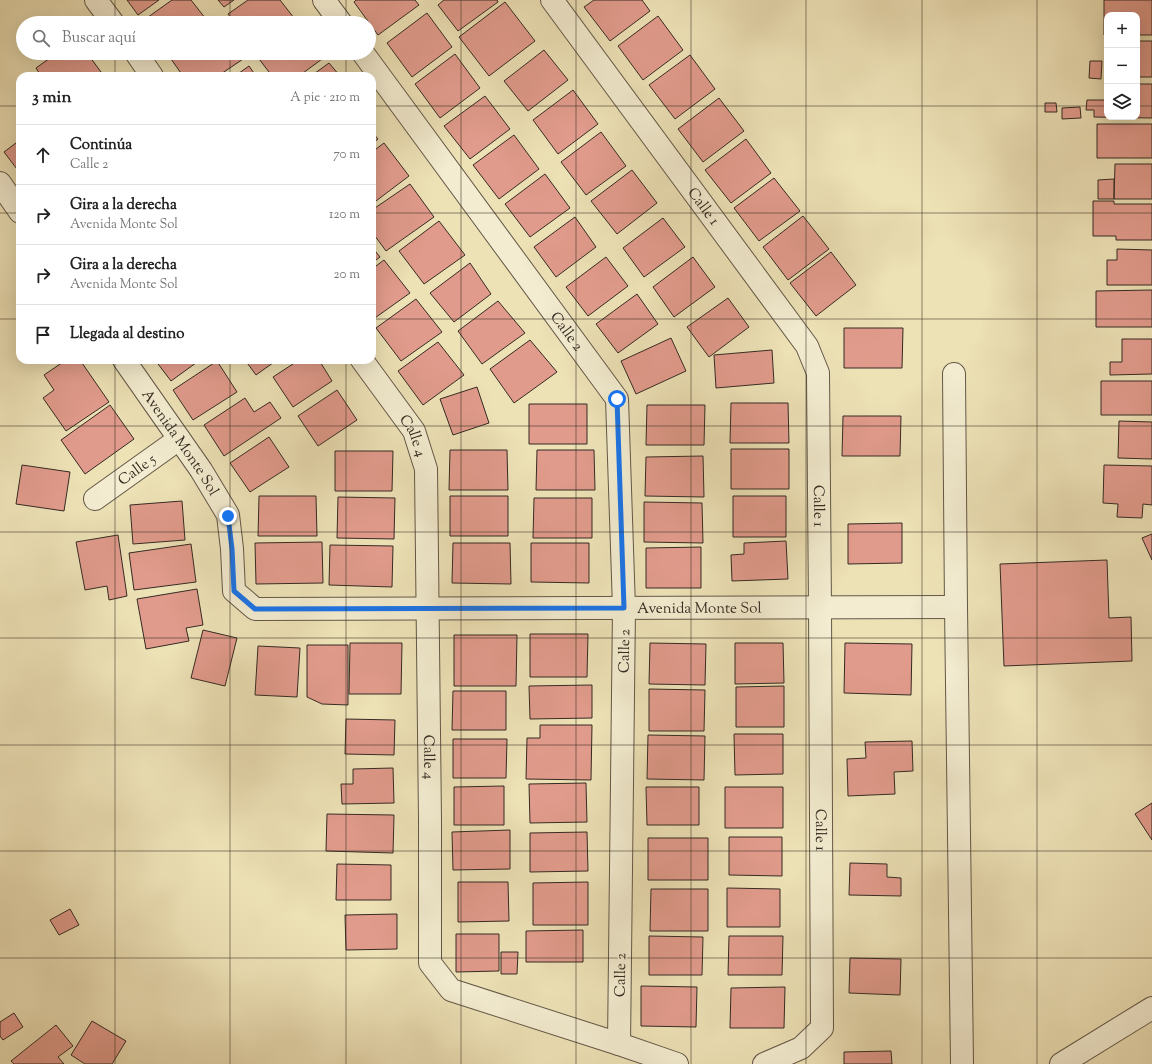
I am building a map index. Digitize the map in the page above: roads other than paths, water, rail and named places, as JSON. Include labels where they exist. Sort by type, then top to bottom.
[{"type":"street","points":[[96,0],[108,16]]},
{"type":"street","points":[[324,0],[336,16]]},
{"type":"street","name":"Calle 1","points":[[552,0],[807,346],[818,374],[822,1028],[801,1048],[764,1064]]},
{"type":"street","points":[[141,60],[149,72]]},
{"type":"street","name":"Calle 2","points":[[368,60],[617,399],[624,608],[619,1044]]},
{"type":"street","points":[[0,183],[16,206]]},
{"type":"street","name":"Avenida Monte Sol","points":[[127,364],[202,470],[228,516],[232,549],[234,591],[255,609],[956,607]]},
{"type":"street","name":"Calle 4","points":[[365,364],[414,431],[426,469],[430,963],[451,990],[619,1044]]},
{"type":"street","points":[[954,374],[962,1064]]},
{"type":"street","name":"Calle 5","points":[[94,499],[179,439]]},
{"type":"street","points":[[1061,1064],[1152,1008]]},
{"type":"street","points":[[619,1044],[677,1064]]}]
